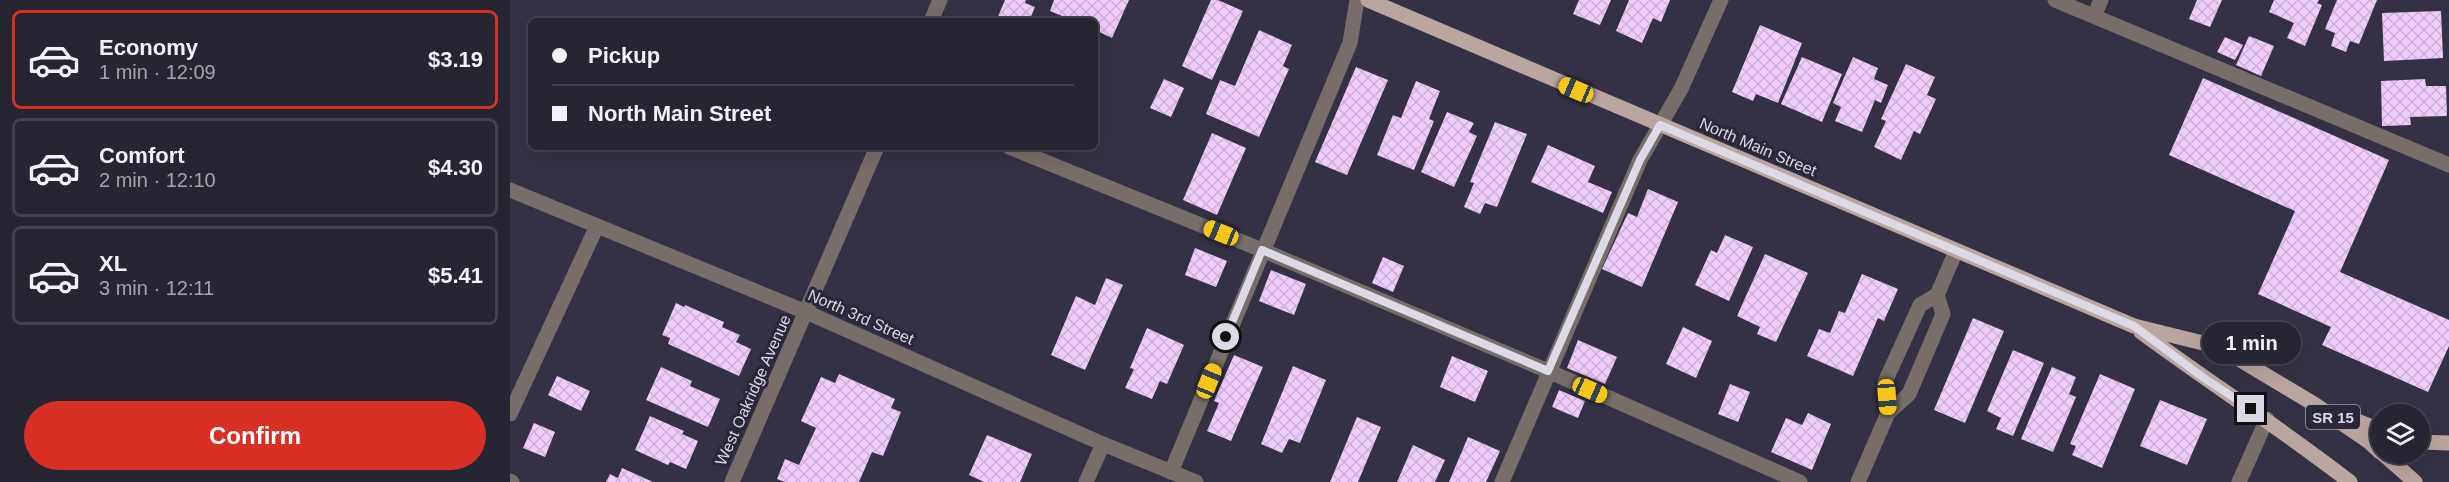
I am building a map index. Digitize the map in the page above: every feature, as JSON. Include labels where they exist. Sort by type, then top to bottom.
[{"type":"main road","name":"North Main Street","points":[[1368,0],[2134,326],[2219,347],[2314,404]]},
{"type":"main road","name":"North Main Street","points":[[2134,326],[2204,378],[2291,436],[2350,482]]},
{"type":"main road","points":[[2314,404],[2370,426]]},
{"type":"main road","name":"SR 15","points":[[2314,404],[2370,443]]},
{"type":"main road","points":[[2430,442],[2449,443]]},
{"type":"main road","name":"SR 15","points":[[2395,464],[2415,482]]},
{"type":"street","points":[[932,18],[940,0]]},
{"type":"street","points":[[1171,472],[1350,43],[1357,0]]},
{"type":"street","points":[[1502,482],[1640,160],[1681,89],[1722,0]]},
{"type":"street","points":[[2055,0],[2449,165]]},
{"type":"street","points":[[2094,16],[2101,0]]},
{"type":"street","name":"West Oakridge Avenue","points":[[732,482],[876,150]]},
{"type":"street","points":[[1016,150],[1262,250],[1548,371],[1800,482]]},
{"type":"street","name":"North 3rd Street","points":[[510,190],[806,312],[1103,444],[1196,482]]},
{"type":"street","points":[[510,414],[597,226]]},
{"type":"street","points":[[1888,413],[1885,382],[1920,305],[1937,295],[1956,251]]},
{"type":"street","points":[[1858,482],[1888,413],[1908,394],[1943,314],[1937,295]]},
{"type":"street","points":[[2239,482],[2267,419]]},
{"type":"street","points":[[1086,482],[1103,444]]},
{"type":"building","points":[[1005,0],[1026,0],[1025,3],[1035,7],[1030,18],[997,18]]},
{"type":"building","points":[[1054,0],[1129,0],[1112,38],[1098,31],[1098,18],[1067,18],[1050,11]]},
{"type":"building","points":[[1211,0],[1218,0],[1243,11],[1212,80],[1182,66]]},
{"type":"building","points":[[1579,0],[1611,0],[1600,25],[1573,14]]},
{"type":"building","points":[[1629,0],[1670,0],[1661,22],[1653,18],[1642,43],[1616,31]]},
{"type":"building","points":[[2197,0],[2222,0],[2210,27],[2189,19]]},
{"type":"building","points":[[2274,0],[2319,0],[2317,3],[2322,5],[2305,46],[2287,38],[2294,23],[2269,12]]},
{"type":"building","points":[[2337,0],[2377,0],[2359,44],[2350,41],[2346,52],[2331,46],[2335,33],[2325,29]]},
{"type":"building","points":[[2441,11],[2443,58],[2384,61],[2382,13]]},
{"type":"building","points":[[1760,25],[1802,43],[1778,103],[1756,94],[1753,101],[1732,92]]},
{"type":"building","points":[[1259,30],[1292,45],[1283,66],[1289,69],[1259,137],[1206,114],[1220,80],[1235,86]]},
{"type":"building","points":[[2249,36],[2274,46],[2261,76],[2236,65]]},
{"type":"building","points":[[2225,37],[2243,45],[2235,60],[2217,52]]},
{"type":"building","points":[[1802,57],[1842,74],[1822,122],[1781,104]]},
{"type":"building","points":[[1853,57],[1878,68],[1874,79],[1888,85],[1881,103],[1875,100],[1862,132],[1835,121],[1841,107],[1833,103]]},
{"type":"building","points":[[1906,64],[1935,77],[1927,95],[1936,99],[1920,134],[1914,131],[1901,160],[1874,147],[1886,121],[1881,119]]},
{"type":"building","points":[[1356,67],[1388,80],[1347,175],[1315,162]]},
{"type":"building","points":[[2203,78],[2389,160],[2340,272],[2449,320],[2449,346],[2428,392],[2322,345],[2331,327],[2258,294],[2295,211],[2169,155]]},
{"type":"building","points":[[1164,79],[1184,88],[1171,117],[1150,108]]},
{"type":"building","points":[[2425,79],[2426,86],[2446,86],[2447,116],[2410,117],[2411,125],[2382,126],[2381,81]]},
{"type":"building","points":[[1416,81],[1440,91],[1429,119],[1434,121],[1414,170],[1377,155],[1393,115],[1401,118]]},
{"type":"building","points":[[1447,112],[1474,123],[1469,132],[1477,136],[1454,187],[1421,172]]},
{"type":"building","points":[[1495,122],[1527,134],[1497,207],[1485,203],[1480,214],[1464,207],[1474,183],[1470,182]]},
{"type":"building","points":[[1212,133],[1246,148],[1217,215],[1183,200]]},
{"type":"building","points":[[1548,145],[1595,166],[1588,182],[1612,192],[1603,213],[1531,182]]},
{"type":"building","points":[[1648,189],[1678,202],[1642,287],[1602,269],[1628,213],[1637,217]]},
{"type":"building","points":[[1725,235],[1753,247],[1729,301],[1695,285],[1711,250],[1717,253]]},
{"type":"building","points":[[1195,248],[1227,261],[1216,287],[1185,275]]},
{"type":"building","points":[[1765,254],[1808,273],[1776,342],[1757,334],[1760,327],[1737,316]]},
{"type":"building","points":[[1383,257],[1404,266],[1393,292],[1372,283]]},
{"type":"building","points":[[1271,270],[1306,284],[1294,315],[1259,301]]},
{"type":"building","points":[[1862,274],[1898,289],[1884,321],[1878,318],[1853,376],[1807,356],[1819,329],[1830,333],[1839,311],[1845,313]]},
{"type":"building","points":[[1106,278],[1123,285],[1085,370],[1051,355],[1076,296],[1095,305]]},
{"type":"building","points":[[676,303],[724,322],[722,327],[740,335],[736,342],[751,349],[739,376],[668,344],[670,338],[662,335]]},
{"type":"building","points":[[1973,318],[2004,331],[1965,423],[1934,410]]},
{"type":"building","points":[[1683,327],[1712,341],[1696,378],[1666,364]]},
{"type":"building","points":[[1147,328],[1184,345],[1167,384],[1160,381],[1152,399],[1125,388],[1134,369],[1130,368]]},
{"type":"building","points":[[1578,340],[1617,357],[1605,384],[1567,368]]},
{"type":"building","points":[[2013,350],[2044,363],[2013,436],[1996,429],[2001,418],[1987,411]]},
{"type":"building","points":[[1234,355],[1263,367],[1231,441],[1207,431],[1219,403],[1214,401]]},
{"type":"building","points":[[1452,356],[1488,371],[1475,402],[1440,387]]},
{"type":"building","points":[[1293,366],[1326,380],[1300,443],[1289,439],[1282,453],[1261,444]]},
{"type":"building","points":[[661,367],[692,381],[690,386],[720,399],[708,427],[646,400]]},
{"type":"building","points":[[2052,367],[2076,377],[2069,394],[2076,397],[2053,452],[2021,439]]},
{"type":"building","points":[[839,374],[895,399],[891,408],[901,412],[883,456],[872,452],[859,482],[785,482],[777,479],[785,459],[799,465],[816,428],[801,421],[821,377],[835,383]]},
{"type":"building","points":[[2100,374],[2135,389],[2102,468],[2072,455],[2076,446],[2070,444]]},
{"type":"building","points":[[557,376],[590,391],[581,411],[548,395]]},
{"type":"building","points":[[1730,384],[1750,392],[1738,422],[1718,414]]},
{"type":"building","points":[[1559,390],[1585,401],[1578,418],[1552,407]]},
{"type":"building","points":[[2160,400],[2207,419],[2187,465],[2140,446]]},
{"type":"building","points":[[1808,413],[1831,424],[1812,470],[1771,452],[1786,418],[1802,425]]},
{"type":"building","points":[[650,416],[684,431],[682,434],[698,441],[686,469],[670,462],[668,465],[635,450]]},
{"type":"building","points":[[1357,417],[1381,427],[1358,482],[1330,482]]},
{"type":"building","points":[[534,423],[555,432],[545,457],[523,448]]},
{"type":"building","points":[[987,435],[1032,454],[1020,482],[984,482],[969,475]]},
{"type":"building","points":[[1468,437],[1500,451],[1486,482],[1449,482]]},
{"type":"building","points":[[1413,445],[1445,460],[1435,482],[1397,482]]},
{"type":"building","points":[[622,468],[653,482],[606,482],[610,474],[618,478]]},
{"type":"route","points":[[1226,337],[1262,250],[1548,371],[1640,160],[1660,125],[2134,326],[2204,378],[2251,409]]}]
